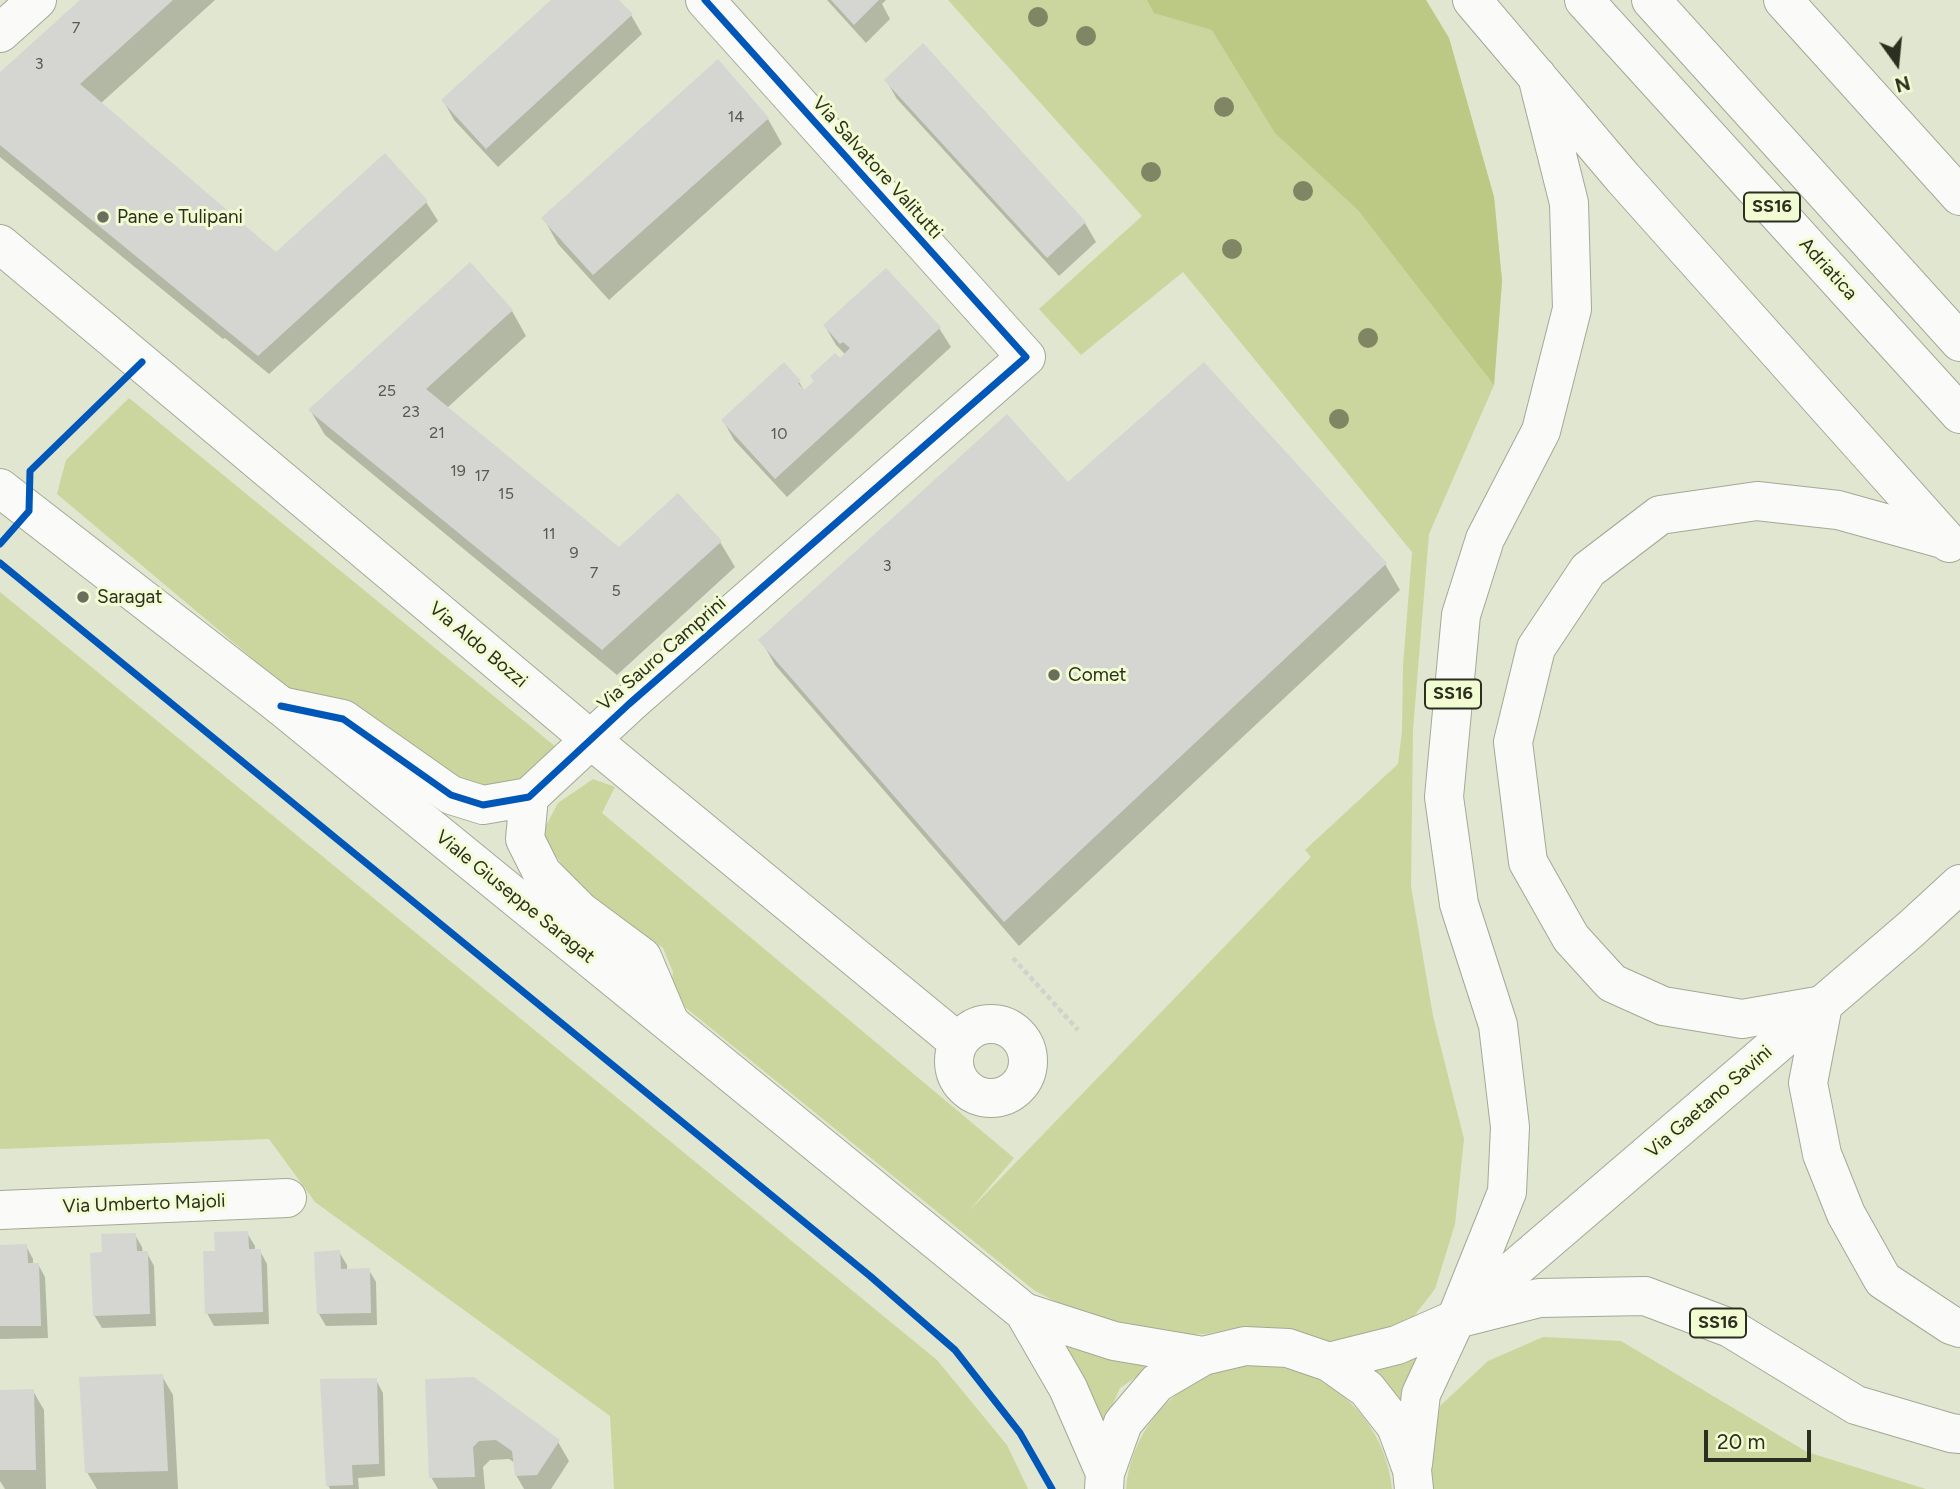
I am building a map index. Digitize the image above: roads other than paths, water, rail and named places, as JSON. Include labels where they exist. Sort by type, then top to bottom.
[{"type":"main road","points":[[0,33],[37,0]]},
{"type":"main road","name":"Via Salvatore Valitutti","points":[[705,0],[1026,357]]},
{"type":"main road","name":"SS16","points":[[1472,0],[1642,198],[1953,547]]},
{"type":"main road","name":"Adriatica","points":[[1584,0],[1960,414]]},
{"type":"main road","name":"SS16","points":[[1651,0],[1960,342]]},
{"type":"main road","points":[[1783,0],[1960,196]]},
{"type":"main road","name":"SS16","points":[[1456,1319],[1507,1192],[1510,1127],[1498,1025],[1460,904],[1444,797],[1461,615],[1485,539],[1541,431],[1572,309],[1569,203],[1537,76]]},
{"type":"main road","name":"Via Aldo Bozzi","points":[[0,244],[590,739],[958,1042]]},
{"type":"main road","name":"Via Sauro Camprini","points":[[529,797],[590,739],[1026,357]]},
{"type":"main road","name":"Viale Giuseppe Saragat","points":[[0,488],[281,706],[1024,1312],[1068,1388],[1105,1481]]},
{"type":"main road","name":"SS16","points":[[1823,1005],[1742,1019],[1663,1006],[1612,983],[1571,938],[1528,862],[1513,742],[1536,648],[1588,570],[1660,515],[1757,501],[1838,510],[1953,547]]},
{"type":"main road","points":[[281,706],[343,719],[451,795],[483,806],[529,797],[525,839],[542,873],[580,911],[642,957],[670,1023]]},
{"type":"main road","name":"Via Gaetano Savini","points":[[1329,1362],[1397,1345],[1456,1319],[1960,884]]},
{"type":"main road","points":[[1823,1005],[1808,1083],[1822,1154],[1846,1214],[1883,1280],[1951,1325],[1960,1328]]},
{"type":"main road","name":"Via Umberto Majoli","points":[[0,1210],[287,1198]]},
{"type":"main road","name":"SS16","points":[[1456,1319],[1539,1298],[1645,1296],[1730,1328],[1856,1405],[1960,1434]]},
{"type":"main road","name":"Viale Giuseppe Saragat","points":[[1024,1312],[1114,1341],[1203,1356]]},
{"type":"main road","name":"Via Gaetano Savini","points":[[1413,1479],[1421,1394],[1456,1319]]},
{"type":"main road","points":[[1105,1481],[1123,1423],[1157,1383],[1203,1356],[1245,1346],[1288,1348],[1329,1362],[1367,1389],[1395,1426],[1413,1479]]},
{"type":"place","name":"Pane e Tulipani","points":[[103,217]]},
{"type":"place","name":"Saragat","points":[[83,597]]},
{"type":"place","name":"Comet","points":[[1054,675]]}]
